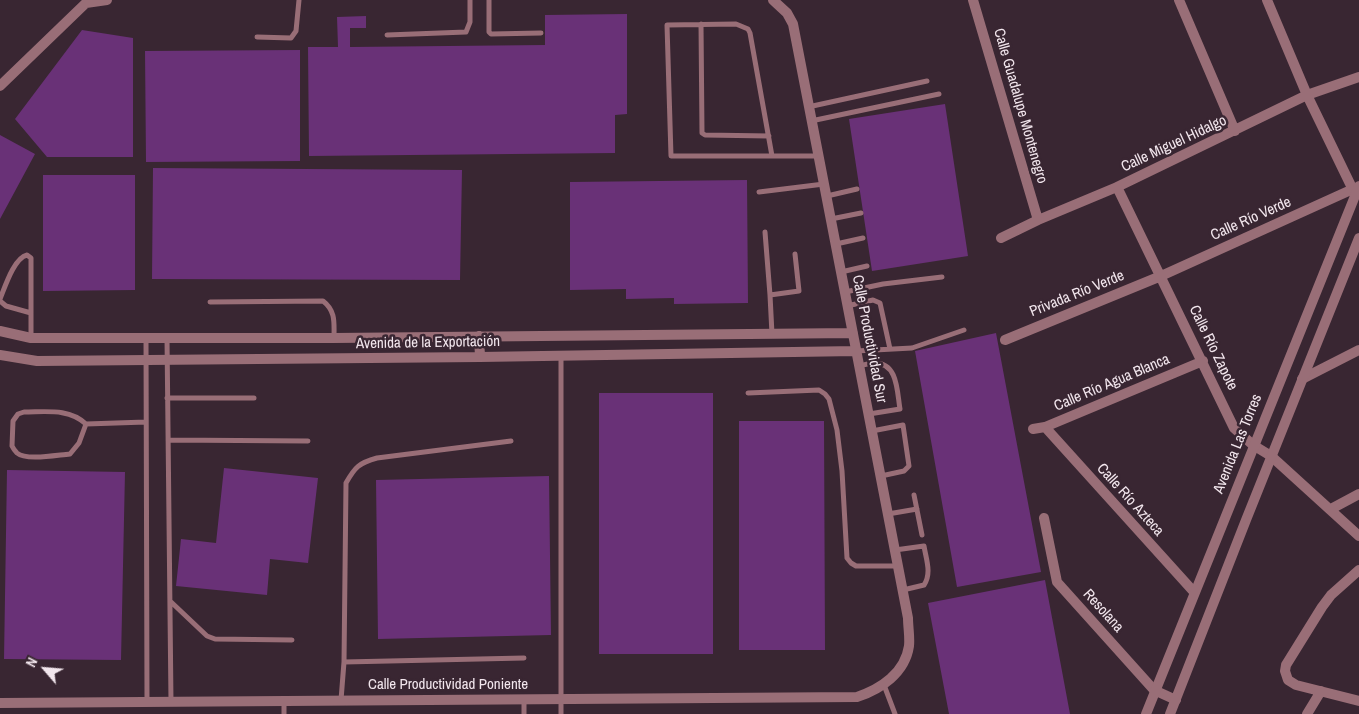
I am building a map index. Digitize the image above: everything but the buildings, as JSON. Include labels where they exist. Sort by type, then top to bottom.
[{"type":"street","points":[[0,86],[86,3],[107,0]]},
{"type":"street","name":"Calle Guadalupe Montenegro","points":[[973,0],[1038,220]]},
{"type":"street","points":[[1178,0],[1235,131]]},
{"type":"street","points":[[1267,0],[1307,95],[1357,192]]},
{"type":"street","name":"Calle Productividad Sur","points":[[776,2],[787,13],[793,24],[908,618],[909,647],[902,665],[888,682]]},
{"type":"street","name":"Calle Miguel Hidalgo","points":[[1001,238],[1038,220],[1117,187],[1307,95],[1359,77]]},
{"type":"street","name":"Calle Río Zapote","points":[[1117,187],[1234,428],[1253,445],[1271,456],[1359,536]]},
{"type":"street","name":"Calle Río Verde","points":[[1161,276],[1357,192]]},
{"type":"street","name":"Avenida Las Torres","points":[[1146,714],[1253,445],[1357,192]]},
{"type":"street","points":[[1170,714],[1359,238]]},
{"type":"street","name":"Privada Río Verde","points":[[1005,340],[1161,276]]},
{"type":"street","name":"Avenida de la Exportación","points":[[0,331],[31,338],[334,338],[853,333]]},
{"type":"street","points":[[479,336],[480,357]]},
{"type":"street","name":"Avenida de la Exportación","points":[[0,355],[37,361],[561,356],[856,350]]},
{"type":"street","points":[[1302,379],[1359,350]]},
{"type":"street","name":"Calle Río Agua Blanca","points":[[1033,430],[1045,427],[1203,361]]},
{"type":"street","name":"Calle Río Azteca","points":[[1045,427],[1194,592]]},
{"type":"street","points":[[1331,509],[1359,494]]},
{"type":"street","name":"Resolana","points":[[1044,518],[1057,582],[1154,690],[1176,700]]},
{"type":"street","points":[[1359,570],[1331,595],[1286,665],[1286,677],[1291,683],[1359,700]]},
{"type":"street","name":"Calle Productividad Poniente","points":[[0,703],[562,700],[857,696],[872,692],[888,682]]},
{"type":"street","points":[[1307,714],[1321,691]]},
{"type":"lane","points":[[257,37],[291,38],[296,31],[299,0]]},
{"type":"lane","points":[[387,35],[466,32],[470,22],[470,0]]},
{"type":"lane","points":[[489,0],[489,32],[491,34],[541,33]]},
{"type":"lane","points":[[701,24],[702,133],[705,135],[769,136]]},
{"type":"lane","points":[[772,156],[748,29],[736,24],[667,25],[671,156],[772,156],[818,156]]},
{"type":"lane","points":[[808,107],[927,81]]},
{"type":"lane","points":[[811,121],[939,94]]},
{"type":"lane","points":[[759,192],[824,184]]},
{"type":"lane","points":[[826,196],[857,189]]},
{"type":"lane","points":[[831,219],[861,213]]},
{"type":"lane","points":[[764,232],[772,334]]},
{"type":"lane","points":[[836,244],[863,238]]},
{"type":"lane","points":[[770,295],[798,291],[795,254]]},
{"type":"lane","points":[[31,313],[6,306],[0,300],[16,262],[22,256],[27,255],[32,258],[31,338]]},
{"type":"lane","points":[[841,272],[868,266]]},
{"type":"lane","points":[[845,292],[883,284],[942,277]]},
{"type":"lane","points":[[847,306],[874,300],[880,303],[890,349]]},
{"type":"lane","points":[[210,302],[323,302],[330,306],[334,314],[334,338]]},
{"type":"lane","points":[[856,350],[912,348],[964,330]]},
{"type":"lane","points":[[146,338],[147,702]]},
{"type":"lane","points":[[167,338],[171,702]]},
{"type":"lane","points":[[561,356],[562,714]]},
{"type":"lane","points":[[859,366],[876,363],[885,365],[890,368],[894,375],[900,409],[869,414]]},
{"type":"lane","points":[[748,392],[819,390],[825,394],[829,399],[837,430],[842,471],[847,558],[851,564],[856,566],[898,566]]},
{"type":"lane","points":[[167,398],[254,398]]},
{"type":"lane","points":[[86,424],[79,443],[70,454],[45,457],[23,456],[17,453],[12,446],[13,421],[18,414],[24,412],[65,412],[76,416],[86,424],[146,422]]},
{"type":"lane","points":[[872,431],[903,425],[909,466],[904,471],[880,476]]},
{"type":"lane","points":[[168,440],[308,441]]},
{"type":"lane","points":[[341,700],[344,662],[346,482],[354,469],[364,462],[377,458],[511,441]]},
{"type":"lane","points":[[914,495],[922,535]]},
{"type":"lane","points":[[888,514],[917,509]]},
{"type":"lane","points":[[895,550],[924,546],[929,570],[928,580],[924,585],[903,590]]},
{"type":"lane","points":[[170,601],[207,636],[216,639],[292,640]]},
{"type":"lane","points":[[344,662],[524,658]]},
{"type":"lane","points":[[888,682],[895,714]]},
{"type":"lane","points":[[284,700],[284,714]]},
{"type":"lane","points":[[524,700],[524,714]]}]
